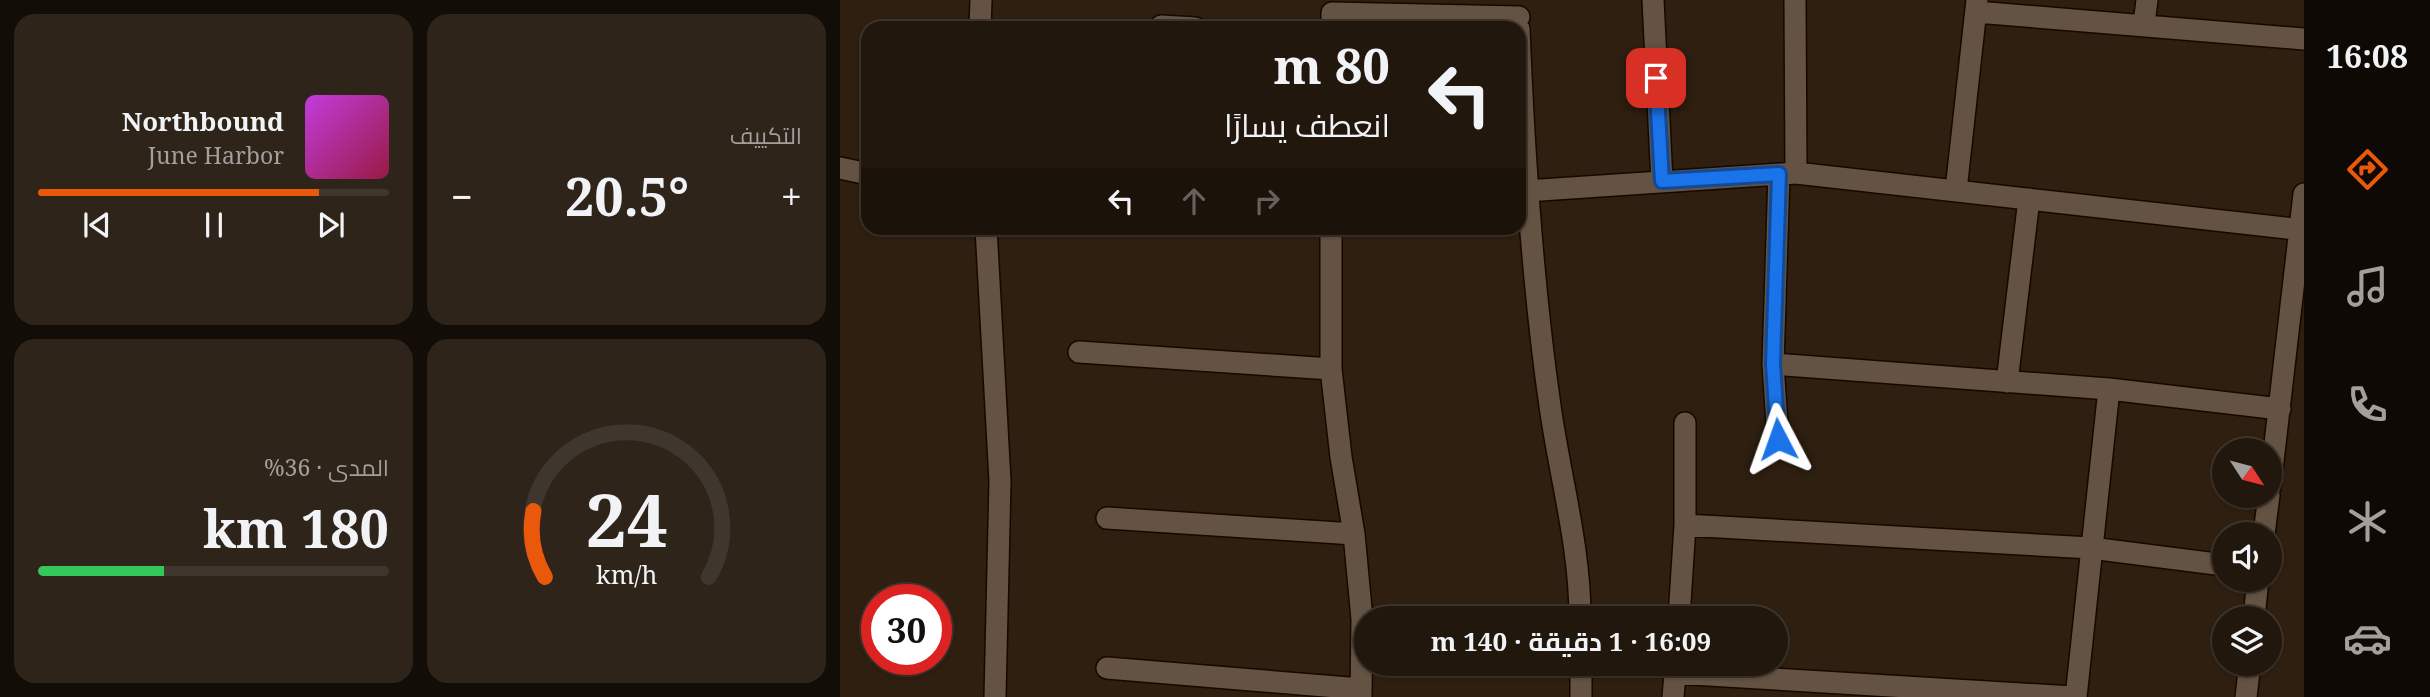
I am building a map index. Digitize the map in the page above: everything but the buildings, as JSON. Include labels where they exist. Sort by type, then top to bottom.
[{"type":"street","points":[[980,21],[981,0]]},
{"type":"street","points":[[1653,0],[1662,181]]},
{"type":"street","points":[[1778,439],[1773,364],[1787,173],[1795,0]]},
{"type":"street","points":[[2144,24],[2147,0]]},
{"type":"street","points":[[1956,190],[1977,6],[2304,39]]},
{"type":"street","points":[[1332,21],[1332,13],[1519,18]]},
{"type":"street","points":[[840,168],[861,172]]},
{"type":"street","points":[[1579,606],[1575,548],[1550,406],[1526,191],[1787,173],[2302,230]]},
{"type":"street","points":[[2276,438],[2304,194]]},
{"type":"street","points":[[2007,382],[2029,199]]},
{"type":"street","points":[[986,235],[1000,481],[995,697]]},
{"type":"street","points":[[1107,668],[1361,693],[1362,619],[1354,534],[1341,457],[1331,369],[1331,235]]},
{"type":"street","points":[[1079,352],[1331,369]]},
{"type":"street","points":[[1773,364],[2109,389],[2280,409]]},
{"type":"street","points":[[1785,676],[2074,697],[2109,389]]},
{"type":"street","points":[[1680,606],[1685,525],[1685,423]]},
{"type":"street","points":[[1107,518],[1354,534]]},
{"type":"street","points":[[1685,525],[2091,548],[2212,563]]},
{"type":"street","points":[[1581,676],[1581,697]]},
{"type":"street","points":[[1673,697],[1674,676]]},
{"type":"street","points":[[2246,697],[2248,676]]},
{"type":"route","points":[[1656,78],[1662,181],[1779,174],[1773,364],[1778,439]]}]
